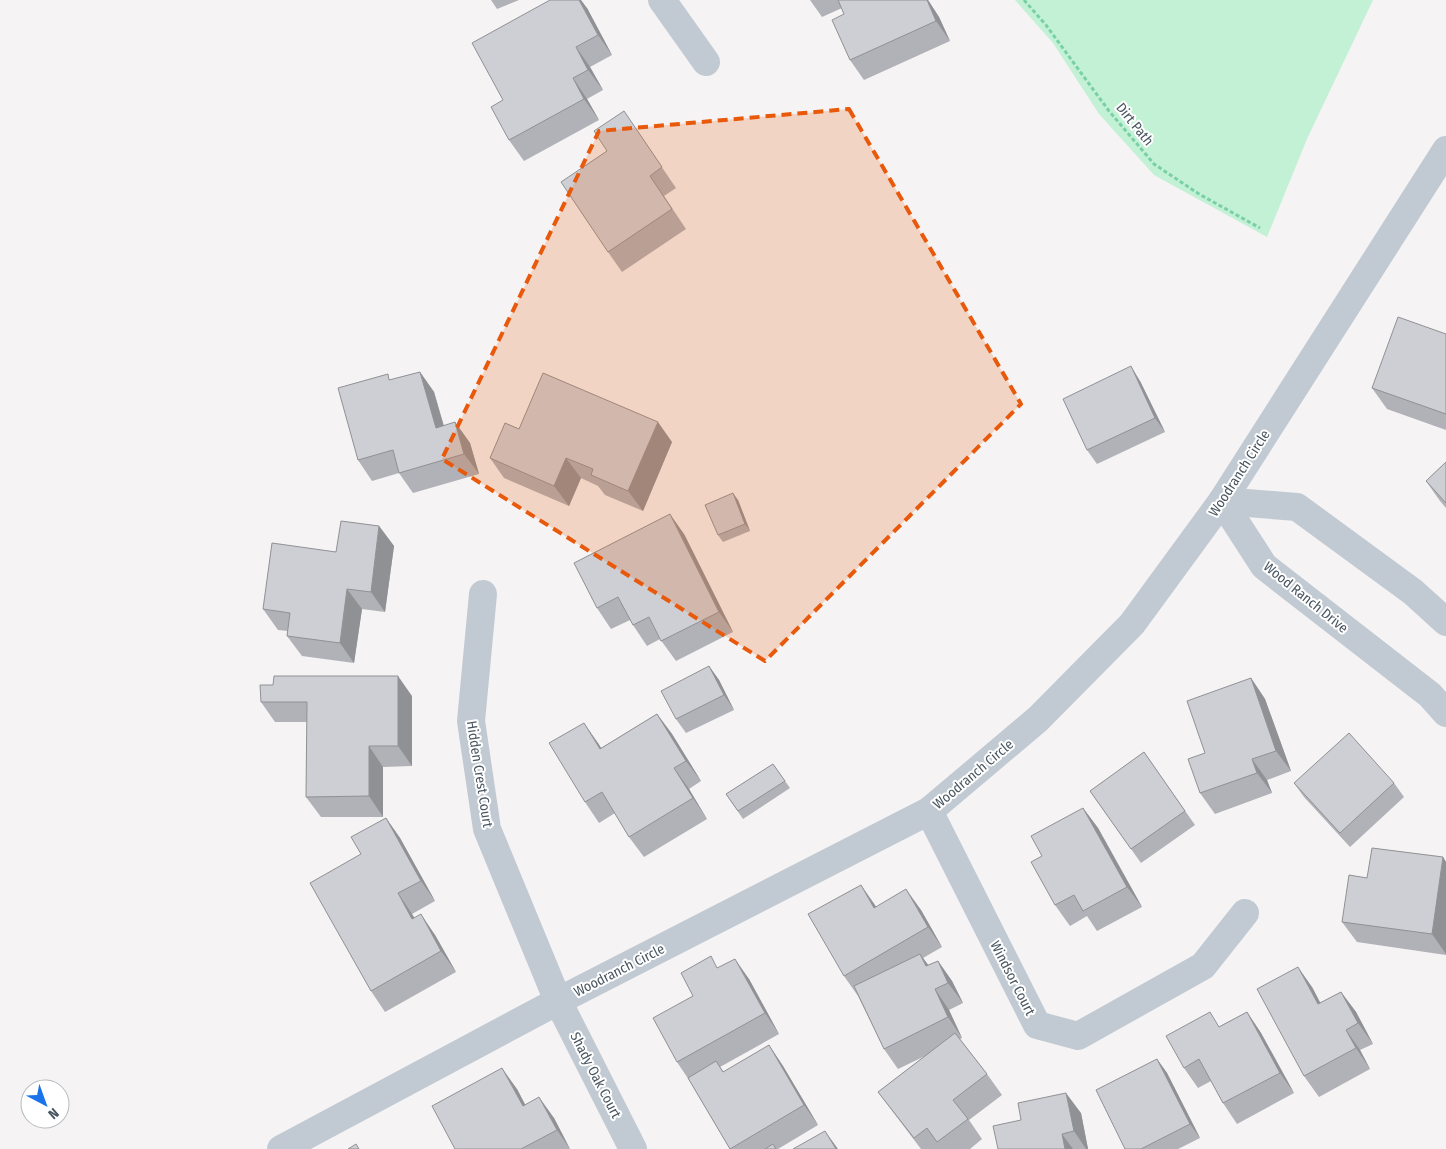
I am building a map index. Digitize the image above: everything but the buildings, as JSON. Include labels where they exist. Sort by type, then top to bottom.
[{"type":"street","points":[[662,0],[706,62]]},
{"type":"street","name":"Woodranch Circle","points":[[281,1149],[558,1001],[929,811],[1038,719],[1132,624],[1222,501],[1446,150]]},
{"type":"street","points":[[1222,501],[1297,507],[1413,592],[1446,622]]},
{"type":"street","name":"Wood Ranch Drive","points":[[1222,501],[1264,566],[1430,695],[1446,713]]},
{"type":"street","name":"Hidden Crest Court","points":[[483,594],[470,721],[487,829],[558,1001]]},
{"type":"street","name":"Windsor Court","points":[[929,811],[1037,1025],[1078,1036],[1202,966],[1245,914]]},
{"type":"street","name":"Shady Oak Court","points":[[558,1001],[633,1149]]},
{"type":"path","name":"Dirt Path","points":[[1024,0],[1046,25],[1109,111],[1154,164],[1200,194],[1260,228]]},
{"type":"highlighted area","points":[[849,109],[1021,404],[765,661],[442,459],[599,131]]},
{"type":"green space","points":[[1015,0],[1373,0],[1307,139],[1267,237],[1154,175],[1099,114],[1053,43]]}]
